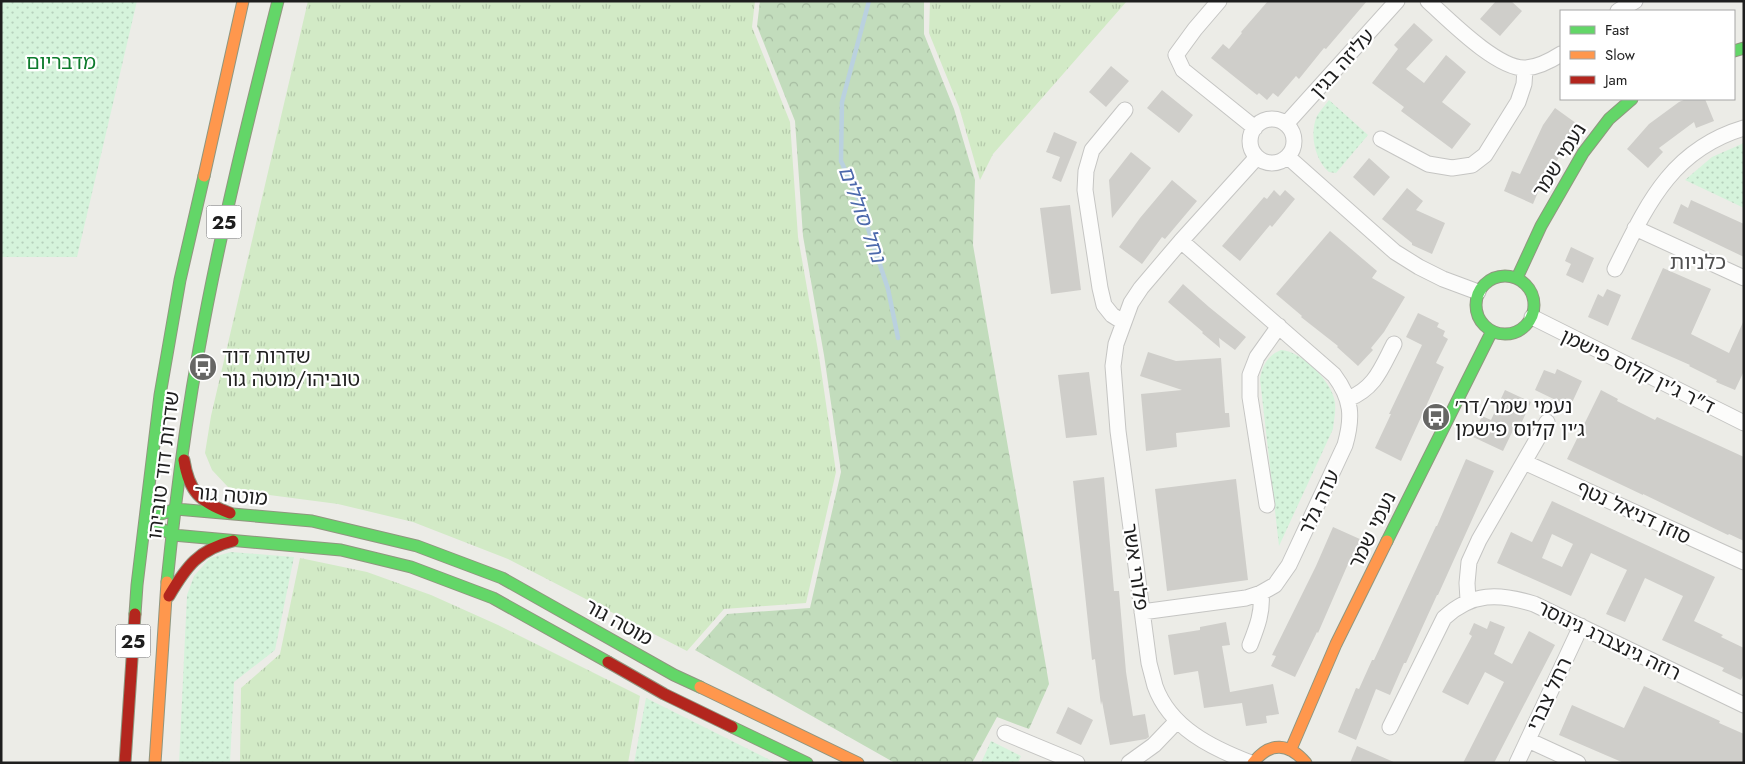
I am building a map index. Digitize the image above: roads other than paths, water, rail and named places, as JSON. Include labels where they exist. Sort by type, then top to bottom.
[{"type":"main road","name":"שדרות דוד טוביהו","points":[[125,763],[137,585],[160,395],[180,280],[243,1]]},
{"type":"main road","name":"שדרות דוד טוביהו","points":[[155,763],[166,602],[183,445],[190,400],[210,286],[278,1]]},
{"type":"main road","name":"נעמי שמר","points":[[1517,278],[1541,226],[1583,153],[1609,119],[1631,100]]},
{"type":"main road","points":[[1508,275],[1517,278],[1531,290],[1534,299],[1532,317],[1527,325],[1519,331],[1501,334],[1492,331],[1479,319],[1476,310],[1478,292],[1491,279],[1499,276],[1508,275]]},
{"type":"main road","name":"נעמי שמר","points":[[1291,749],[1336,644],[1492,331]]},
{"type":"main road","points":[[183,445],[185,473],[191,488],[202,501],[230,513]]},
{"type":"main road","name":"מוטה גור","points":[[144,520],[176,509],[230,513],[312,521],[418,546],[494,575],[674,674],[858,763]]},
{"type":"main road","name":"מוטה גור","points":[[144,520],[173,535],[304,545],[341,550],[411,567],[485,595],[664,694],[807,763]]},
{"type":"main road","points":[[166,602],[185,570],[196,558],[211,547],[233,541]]},
{"type":"main road","points":[[1252,763],[1262,752],[1269,748],[1284,746],[1297,752],[1306,763]]},
{"type":"street","points":[[1219,1],[1176,55],[1183,70],[1255,128]]},
{"type":"street","name":"עליזה בגין","points":[[1286,124],[1397,1]]},
{"type":"street","points":[[1428,1],[1491,56],[1507,65],[1525,69],[1546,63],[1560,55]]},
{"type":"street","points":[[1382,139],[1428,164],[1452,168],[1472,165],[1485,156],[1518,102],[1524,84],[1525,69]]},
{"type":"street","points":[[1123,322],[1112,315],[1104,305],[1085,181],[1092,150],[1125,110]]},
{"type":"street","points":[[1274,119],[1286,124],[1292,130],[1294,143],[1288,157],[1280,162],[1273,163],[1266,162],[1257,157],[1251,148],[1250,140],[1255,128],[1266,120],[1274,119]]},
{"type":"street","points":[[1615,269],[1653,196],[1670,174],[1693,153],[1718,138],[1744,128]]},
{"type":"street","name":"פלורי אשר","points":[[1252,763],[1213,747],[1198,738],[1177,721],[1164,704],[1156,687],[1149,663],[1142,612],[1114,397],[1113,366],[1116,344],[1123,322],[1131,303],[1141,288],[1180,241],[1257,157]]},
{"type":"street","points":[[1288,157],[1395,252],[1443,279],[1478,292]]},
{"type":"street","points":[[1636,228],[1744,278]]},
{"type":"street","name":"עדה גלר","points":[[1142,612],[1246,598],[1261,593],[1275,585],[1288,565],[1345,445],[1350,429],[1351,415],[1348,399],[1343,387],[1334,375],[1180,241]]},
{"type":"street","name":"ד\"ר ג'ין קלוס פישמן","points":[[1532,317],[1744,423]]},
{"type":"street","points":[[1267,505],[1250,397],[1250,375],[1257,356],[1278,326]]},
{"type":"street","points":[[1348,399],[1366,389],[1374,381],[1394,344]]},
{"type":"street","points":[[1390,727],[1444,618],[1455,607],[1468,600],[1469,562],[1479,540],[1547,422]]},
{"type":"street","name":"סוזן דניאל נטף","points":[[1524,462],[1744,562]]},
{"type":"street","points":[[1250,644],[1260,619],[1262,607],[1261,593]]},
{"type":"street","name":"רוזה גינצברג גינוסר","points":[[1468,600],[1504,596],[1534,604],[1744,705]]},
{"type":"street","name":"רחל צברי","points":[[1517,763],[1581,626]]},
{"type":"street","points":[[1129,763],[1154,745],[1177,721]]},
{"type":"street","points":[[1005,733],[1076,763]]},
{"type":"street","points":[[1528,740],[1578,763]]},
{"type":"waterway","name":"נחל סוללים","points":[[869,1],[842,102],[841,161],[858,198],[888,289],[898,338]]},
{"type":"place","name":"שדרות דוד טוביהו/מוטה גור","points":[[203,367]]},
{"type":"place","name":"נעמי שמר/דר׳ ג׳ין קלוס פישמן","points":[[1436,417]]},
{"type":"district","name":"כלניות","points":[[1698,262]]},
{"type":"park label","name":"מדבריום","points":[[61,62]]}]
